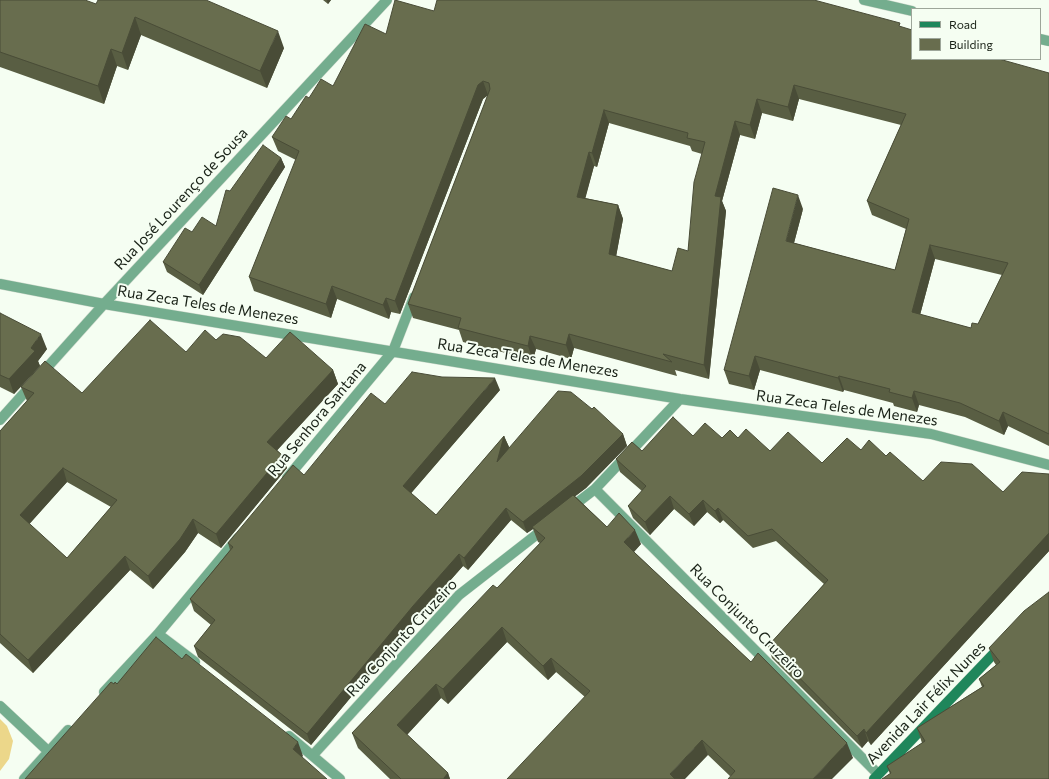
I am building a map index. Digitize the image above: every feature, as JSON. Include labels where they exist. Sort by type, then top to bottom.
[{"type":"main road","name":"Avenida Lair Félix Nunes","points":[[876,777],[1005,641]]},
{"type":"street","name":"Rua José Lourenço de Sousa","points":[[0,420],[104,304],[387,0]]},
{"type":"street","points":[[864,0],[911,11]]},
{"type":"street","name":"Rua Zeca Teles de Menezes","points":[[0,284],[104,304],[680,399],[931,434],[1049,465]]},
{"type":"street","name":"Rua Senhora Santana","points":[[281,486],[394,351],[419,285]]},
{"type":"street","points":[[564,513],[595,489],[680,399]]},
{"type":"street","name":"Rua Conjunto Cruzeiro","points":[[595,489],[876,777]]},
{"type":"street","name":"Rua Conjunto Cruzeiro","points":[[313,755],[459,595],[552,523]]},
{"type":"street","points":[[96,701],[158,634],[245,529]]},
{"type":"street","points":[[158,634],[202,668]]},
{"type":"street","points":[[0,706],[48,752]]},
{"type":"street","points":[[24,779],[75,724]]},
{"type":"street","points":[[282,731],[313,755],[340,779]]},
{"type":"shaded area","points":[[0,719],[7,726],[13,741],[9,759],[0,771]]},
{"type":"building","points":[[0,0],[85,0],[96,4],[98,0],[206,0],[278,31],[260,71],[135,17],[122,53],[111,49],[98,86],[0,52]]},
{"type":"building","points":[[395,0],[434,11],[437,0],[814,0],[900,23],[899,26],[911,30],[911,60],[1003,60],[1049,73],[1049,434],[1003,412],[999,421],[960,403],[914,391],[912,398],[889,392],[890,389],[839,376],[838,378],[755,356],[749,376],[724,370],[773,188],[798,195],[786,241],[895,270],[909,219],[867,201],[906,114],[794,85],[788,107],[757,99],[750,125],[735,121],[715,196],[721,197],[704,365],[663,354],[672,362],[569,334],[566,345],[530,336],[528,346],[458,328],[461,318],[408,304],[490,89],[489,83],[483,81],[478,85],[395,301],[386,298],[383,305],[332,286],[326,304],[249,277],[299,151],[272,137],[286,116],[291,119],[306,96],[309,98],[321,79],[333,86],[365,24],[386,34]],"holes":[[[604,110],[688,133],[687,138],[705,142],[694,182],[688,251],[678,248],[672,271],[609,254],[618,205],[577,197],[589,152],[592,153]],[[930,245],[1008,263],[978,324],[972,323],[971,328],[912,312]]]},
{"type":"building","points":[[263,145],[281,158],[199,285],[163,262],[185,228],[192,232],[202,217],[216,226],[226,190],[230,191]]},
{"type":"building","points":[[0,313],[41,334],[31,348],[35,351],[9,379],[0,375]]},
{"type":"building","points":[[150,320],[186,352],[205,330],[216,340],[223,334],[240,337],[266,358],[290,332],[333,370],[267,442],[282,455],[216,534],[193,519],[180,539],[148,576],[125,556],[28,660],[0,634],[0,431],[34,393],[21,387],[45,361],[82,393]],"holes":[[[63,468],[117,500],[67,558],[20,515]]]},
{"type":"building","points":[[412,372],[442,377],[495,378],[403,486],[436,515],[504,436],[497,462],[558,391],[571,392],[592,409],[594,407],[623,434],[581,476],[523,522],[506,508],[464,558],[459,554],[413,606],[307,734],[194,646],[215,620],[190,599],[233,547],[228,543],[293,465],[304,475],[371,393],[385,404]]},
{"type":"building","points":[[673,417],[693,436],[705,423],[722,438],[730,430],[738,438],[746,429],[770,451],[788,432],[822,463],[847,438],[861,450],[869,440],[886,456],[890,452],[923,481],[941,462],[972,464],[1003,492],[1022,472],[1049,474],[1049,533],[866,733],[864,729],[857,736],[768,646],[828,580],[772,529],[748,536],[718,508],[715,511],[703,500],[689,514],[670,496],[645,522],[628,506],[646,486],[616,459],[632,442],[642,451]]},
{"type":"building","points":[[573,495],[607,527],[619,513],[635,530],[624,542],[751,662],[758,653],[847,743],[813,779],[728,779],[735,771],[702,740],[670,774],[675,779],[507,779],[590,691],[551,658],[543,666],[502,627],[443,689],[436,684],[397,725],[448,773],[444,779],[401,779],[352,733],[493,585],[497,588],[545,538],[532,527]]},
{"type":"building","points":[[1049,592],[1049,779],[882,779],[891,773],[887,766],[925,741],[917,728],[984,686],[979,679],[1000,662],[989,648],[1024,611]]},
{"type":"building","points":[[156,637],[182,659],[186,654],[298,742],[293,749],[327,779],[25,779],[111,682],[114,684],[115,682],[117,684]]}]
